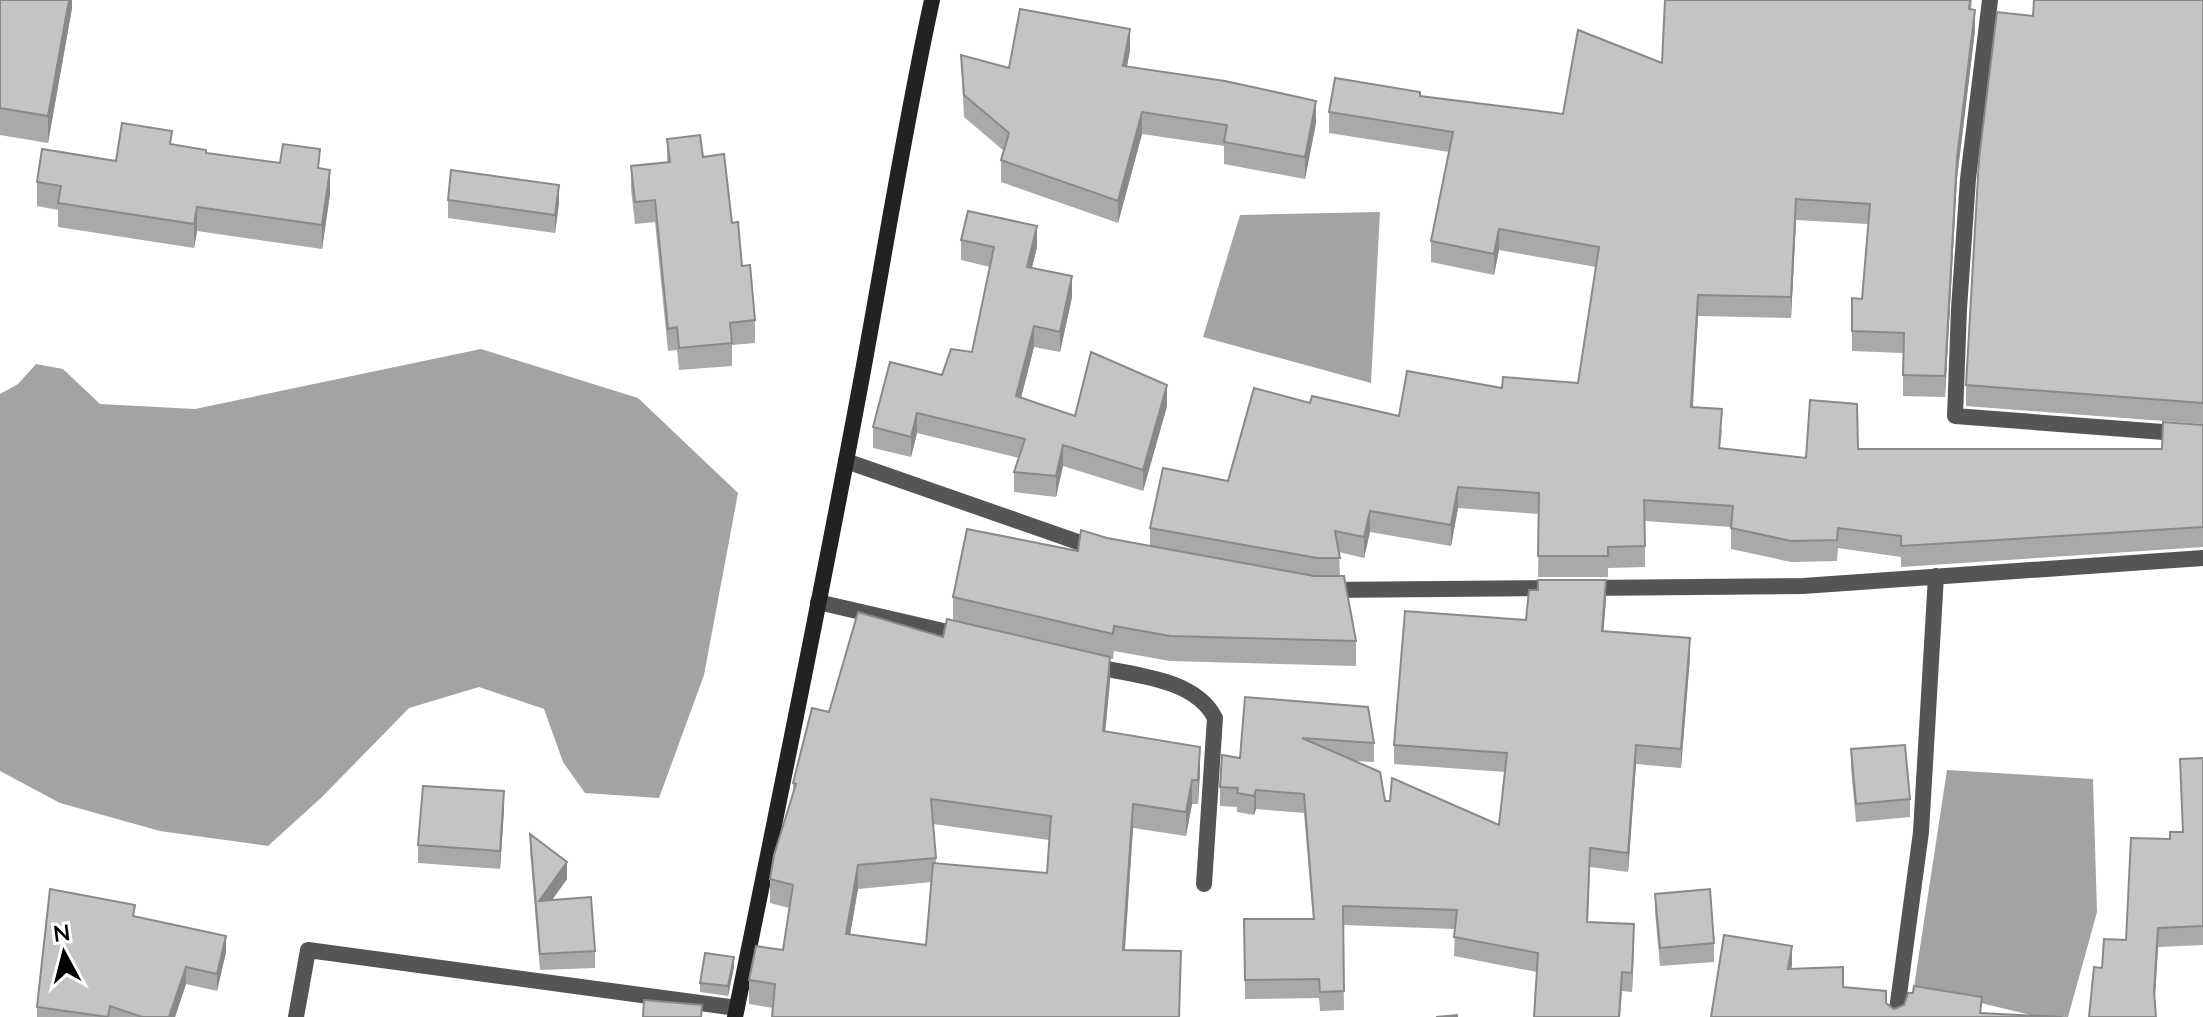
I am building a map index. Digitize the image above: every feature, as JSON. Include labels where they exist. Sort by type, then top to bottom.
[{"type":"street","points":[[296,1017],[308,950],[736,1013],[846,461],[893,211],[901,150],[932,0]]},
{"type":"street","points":[[1990,0],[1968,179],[1955,416],[2203,435]]},
{"type":"street","points":[[846,461],[1109,552]]},
{"type":"street","points":[[1301,588],[1803,586],[2203,558]]},
{"type":"street","points":[[1896,1017],[1921,832],[1936,576]]},
{"type":"street","points":[[818,602],[984,640]]},
{"type":"street","points":[[1074,661],[1179,686],[1208,704],[1215,718],[1204,884]]},
{"type":"shaded area","points":[[1380,212],[1371,383],[1203,337],[1240,215]]},
{"type":"shaded area","points":[[481,349],[638,398],[738,493],[704,675],[659,798],[585,793],[563,762],[544,709],[479,687],[409,708],[322,797],[268,846],[160,831],[60,803],[0,771],[0,394],[18,384],[36,364],[63,369],[100,404],[195,409]]},
{"type":"shaded area","points":[[1947,770],[2093,779],[2097,912],[2068,1017],[2039,1017],[1914,987]]},
{"type":"building","points":[[0,0],[69,0],[48,116],[0,108]]},
{"type":"building","points":[[1665,0],[1970,0],[1969,9],[1975,10],[1957,158],[1945,376],[1903,375],[1904,333],[1852,331],[1852,298],[1862,299],[1870,204],[1796,199],[1791,297],[1698,295],[1691,407],[1722,409],[1719,448],[1806,458],[1810,400],[1857,404],[1858,449],[2162,449],[2163,422],[2203,425],[2203,527],[1901,546],[1901,536],[1838,528],[1837,540],[1791,541],[1731,528],[1733,506],[1644,500],[1645,546],[1608,547],[1608,556],[1538,556],[1539,493],[1458,487],[1451,525],[1370,511],[1364,537],[1335,531],[1340,558],[1317,558],[1150,528],[1163,468],[1228,481],[1254,388],[1310,403],[1312,396],[1399,416],[1407,371],[1502,388],[1503,377],[1578,383],[1599,247],[1499,229],[1494,254],[1431,241],[1453,132],[1329,112],[1335,78],[1420,92],[1420,96],[1563,114],[1578,30],[1662,63]]},
{"type":"building","points":[[2034,0],[2203,0],[2203,403],[1966,385],[1979,159],[1997,12],[2033,16]]},
{"type":"building","points":[[1020,9],[1130,29],[1123,66],[1225,81],[1316,101],[1305,157],[1224,142],[1227,125],[1142,112],[1118,201],[1001,160],[1009,133],[964,95],[961,55],[1009,68]]},
{"type":"building","points":[[122,123],[172,131],[170,144],[206,150],[206,153],[280,163],[283,144],[320,149],[318,168],[330,170],[322,225],[197,207],[194,224],[58,203],[61,186],[37,182],[42,149],[116,161]]},
{"type":"building","points":[[700,135],[703,157],[724,154],[732,223],[738,222],[742,266],[750,265],[755,320],[730,323],[732,343],[679,348],[677,327],[668,329],[655,200],[635,202],[631,166],[670,162],[667,139]]},
{"type":"building","points":[[451,170],[559,185],[555,215],[448,200]]},
{"type":"building","points":[[968,211],[1037,226],[1027,267],[1072,276],[1060,332],[1034,326],[1016,396],[1075,416],[1091,352],[1167,385],[1143,470],[1063,445],[1056,476],[1014,472],[1025,439],[917,413],[911,437],[873,427],[890,362],[942,375],[951,349],[972,352],[994,247],[961,240]]},
{"type":"building","points":[[967,529],[1078,551],[1081,530],[1107,538],[1314,576],[1344,576],[1356,641],[1170,636],[1114,626],[1113,634],[953,597]]},
{"type":"building","points":[[1538,580],[1606,580],[1602,631],[1690,638],[1681,749],[1636,745],[1628,853],[1590,848],[1587,922],[1634,924],[1632,973],[1622,972],[1619,1017],[1534,1017],[1538,953],[1454,937],[1457,910],[1343,906],[1344,991],[1320,992],[1319,979],[1245,980],[1244,919],[1314,919],[1304,794],[1256,790],[1254,796],[1237,793],[1238,788],[1220,787],[1222,755],[1240,758],[1245,697],[1368,707],[1374,743],[1302,738],[1380,772],[1385,801],[1390,801],[1392,778],[1499,825],[1507,753],[1394,745],[1405,611],[1526,620],[1529,590],[1538,590]]},
{"type":"building","points":[[858,612],[943,637],[947,619],[1110,657],[1103,731],[1200,747],[1198,780],[1192,780],[1186,812],[1133,804],[1123,950],[1181,951],[1179,1017],[772,1017],[775,984],[749,980],[756,946],[783,950],[793,885],[770,879],[774,855],[796,784],[793,783],[812,708],[829,712]],"holes":[[[931,799],[1051,816],[1047,873],[933,863],[926,945],[846,934],[858,865],[936,858]]]},
{"type":"building","points":[[1905,745],[1910,799],[1856,804],[1851,749]]},
{"type":"building","points":[[2203,758],[2203,926],[2158,928],[2154,992],[2156,1017],[2089,1017],[2094,967],[2102,968],[2104,939],[2126,940],[2131,838],[2170,839],[2170,832],[2183,832],[2180,759]]},
{"type":"building","points":[[423,786],[504,791],[500,851],[418,845]]},
{"type":"building","points":[[530,834],[567,862],[539,901],[591,897],[595,951],[540,954]]},
{"type":"building","points":[[50,889],[135,905],[133,916],[226,936],[217,974],[186,967],[169,1017],[142,1017],[110,1006],[108,1017],[37,1007]]},
{"type":"building","points":[[1710,889],[1714,943],[1660,948],[1655,894]]},
{"type":"building","points":[[1724,935],[1792,946],[1788,969],[1843,967],[1843,987],[1886,991],[1886,1003],[1894,1009],[1904,1005],[1914,986],[1982,997],[1980,1013],[2062,1017],[1711,1017]]},
{"type":"building","points":[[705,953],[734,957],[728,986],[700,983]]},
{"type":"building","points":[[644,1000],[702,1005],[701,1017],[643,1017]]}]
